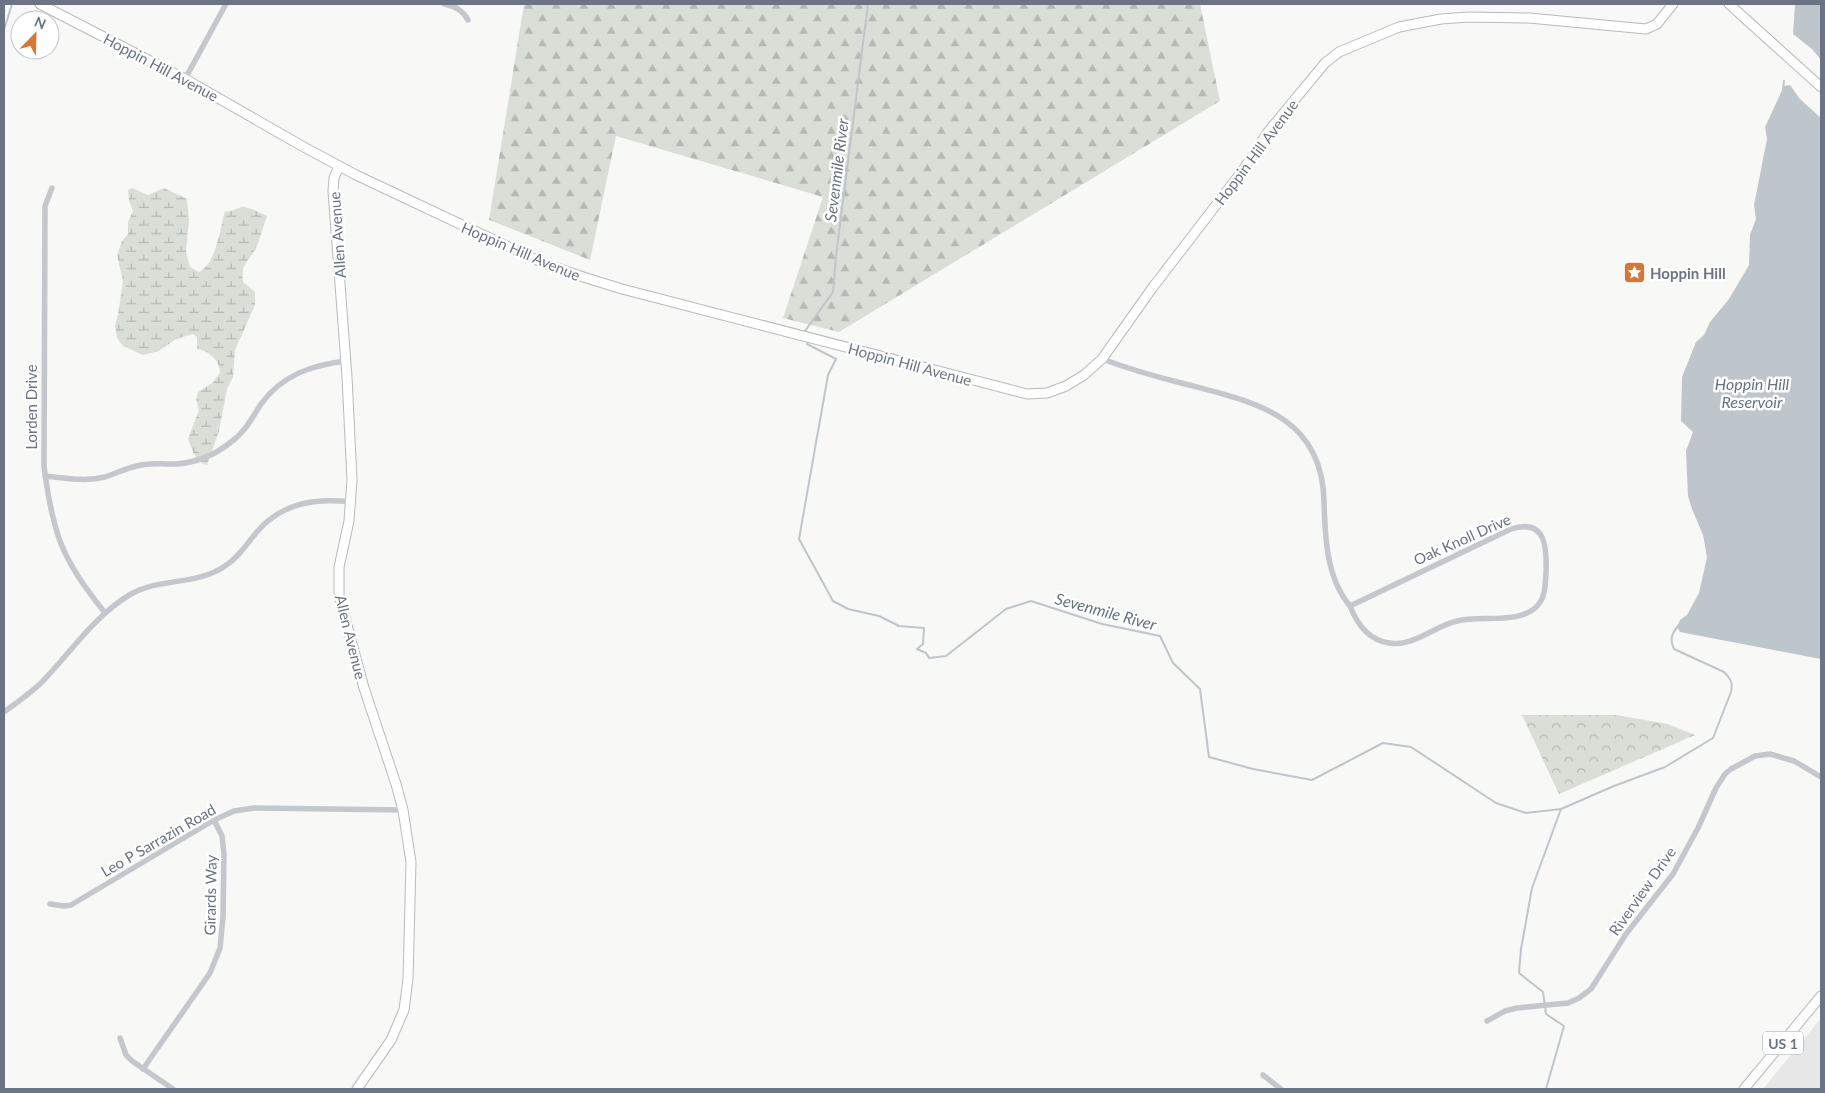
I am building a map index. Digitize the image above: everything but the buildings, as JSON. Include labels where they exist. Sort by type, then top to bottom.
[{"type":"street","name":"Hoppin Hill Avenue","points":[[40,4],[185,79],[339,166],[543,263],[580,276],[998,388],[1027,394],[1052,391],[1066,386],[1084,375],[1102,359],[1153,288],[1243,170],[1268,132],[1325,63],[1339,52],[1399,27],[1441,19],[1469,17],[1529,18],[1646,29],[1656,24],[1673,4]]},
{"type":"street","points":[[185,79],[226,4]]},
{"type":"street","points":[[444,4],[457,8],[464,13],[468,20]]},
{"type":"street","points":[[1729,4],[1821,87]]},
{"type":"street","name":"Allen Avenue","points":[[339,166],[334,178],[333,192],[346,361],[352,502],[339,567],[339,596],[364,688],[403,810],[411,862],[404,1010],[391,1040],[357,1089]]},
{"type":"street","name":"Lorden Drive","points":[[52,188],[45,206],[43,446],[45,476],[60,542],[82,582],[105,613]]},
{"type":"street","name":"Oak Knoll Drive","points":[[1102,359],[1134,371],[1250,402],[1290,423],[1314,452],[1321,476],[1326,541],[1336,583],[1350,606],[1354,618],[1366,632],[1378,640],[1396,644],[1412,641],[1457,621],[1509,618],[1526,614],[1539,604],[1544,595],[1546,543],[1541,534],[1528,526],[1519,526],[1350,606]]},
{"type":"street","points":[[45,476],[69,479],[95,479],[142,465],[179,464],[206,457],[226,446],[241,434],[268,396],[285,380],[316,365],[346,361]]},
{"type":"street","points":[[4,712],[41,683],[105,613],[132,593],[158,585],[202,576],[224,567],[239,554],[256,532],[274,516],[301,504],[328,499],[352,502]]},
{"type":"street","name":"Riverview Drive","points":[[1486,1021],[1505,1011],[1568,1002],[1579,998],[1591,989],[1626,934],[1673,874],[1698,828],[1716,788],[1725,774],[1731,769],[1755,756],[1770,754],[1794,761],[1821,777]]},
{"type":"street","name":"Leo P Sarrazin Road","points":[[50,904],[71,905],[214,820],[234,811],[254,808],[403,810]]},
{"type":"street","name":"Girards Way","points":[[143,1069],[210,973],[220,948],[224,917],[224,854],[222,836],[214,820]]},
{"type":"street","name":"US 1","points":[[1744,1089],[1821,996]]},
{"type":"street","points":[[120,1038],[126,1055],[172,1089]]},
{"type":"street","points":[[1263,1075],[1281,1089]]},
{"type":"shaded area","points":[[1821,1018],[1821,1089],[1763,1089]]},
{"type":"green space","points":[[524,4],[1200,4],[1220,101],[839,332],[783,318],[823,197],[616,136],[590,260],[489,220]]},
{"type":"green space","points":[[132,188],[148,195],[164,188],[187,199],[189,220],[186,252],[190,267],[199,272],[210,262],[225,211],[247,208],[267,216],[257,246],[244,267],[243,282],[255,292],[255,305],[235,350],[233,377],[227,389],[219,431],[207,465],[197,458],[188,439],[199,410],[196,399],[198,392],[212,383],[220,373],[216,360],[210,354],[197,349],[197,337],[193,334],[176,339],[159,351],[143,355],[123,346],[117,338],[115,325],[123,281],[117,255],[122,241],[128,234],[128,222],[133,211],[129,201],[128,190]]},
{"type":"green space","points":[[1522,715],[1616,715],[1668,724],[1695,735],[1559,794]]},
{"type":"water","points":[[1795,4],[1821,4],[1821,60],[1812,49],[1793,34]]},
{"type":"water","name":"Hoppin Hill Reservoir","points":[[1790,85],[1800,99],[1821,118],[1821,659],[1680,632],[1677,627],[1680,620],[1687,615],[1699,593],[1707,557],[1703,535],[1688,496],[1686,451],[1693,432],[1681,421],[1682,377],[1696,342],[1704,335],[1710,322],[1729,299],[1749,265],[1750,235],[1756,219],[1754,205],[1767,139],[1765,127],[1784,86]]},
{"type":"waterway","points":[[4,30],[12,4]]},
{"type":"waterway","name":"Sevenmile River","points":[[805,331],[833,292],[868,4]]},
{"type":"waterway","points":[[1783,89],[1784,81]]},
{"type":"waterway","name":"Sevenmile River","points":[[807,344],[836,359],[828,375],[799,539],[833,601],[848,609],[879,616],[899,626],[924,628],[923,644],[917,649],[926,653],[929,658],[946,656],[1006,609],[1031,601],[1102,624],[1160,636],[1173,663],[1200,689],[1209,757],[1253,769],[1312,780],[1383,743],[1411,747],[1496,803],[1526,813],[1561,809],[1665,767],[1713,738],[1731,692],[1731,681],[1724,672],[1674,649],[1672,636],[1679,625]]},
{"type":"waterway","name":"Sevenmile River","points":[[1546,1089],[1564,1026],[1546,1014],[1543,992],[1519,973],[1521,949],[1532,888],[1561,809]]},
{"type":"place","name":"Hoppin Hill","points":[[1634,273]]}]
